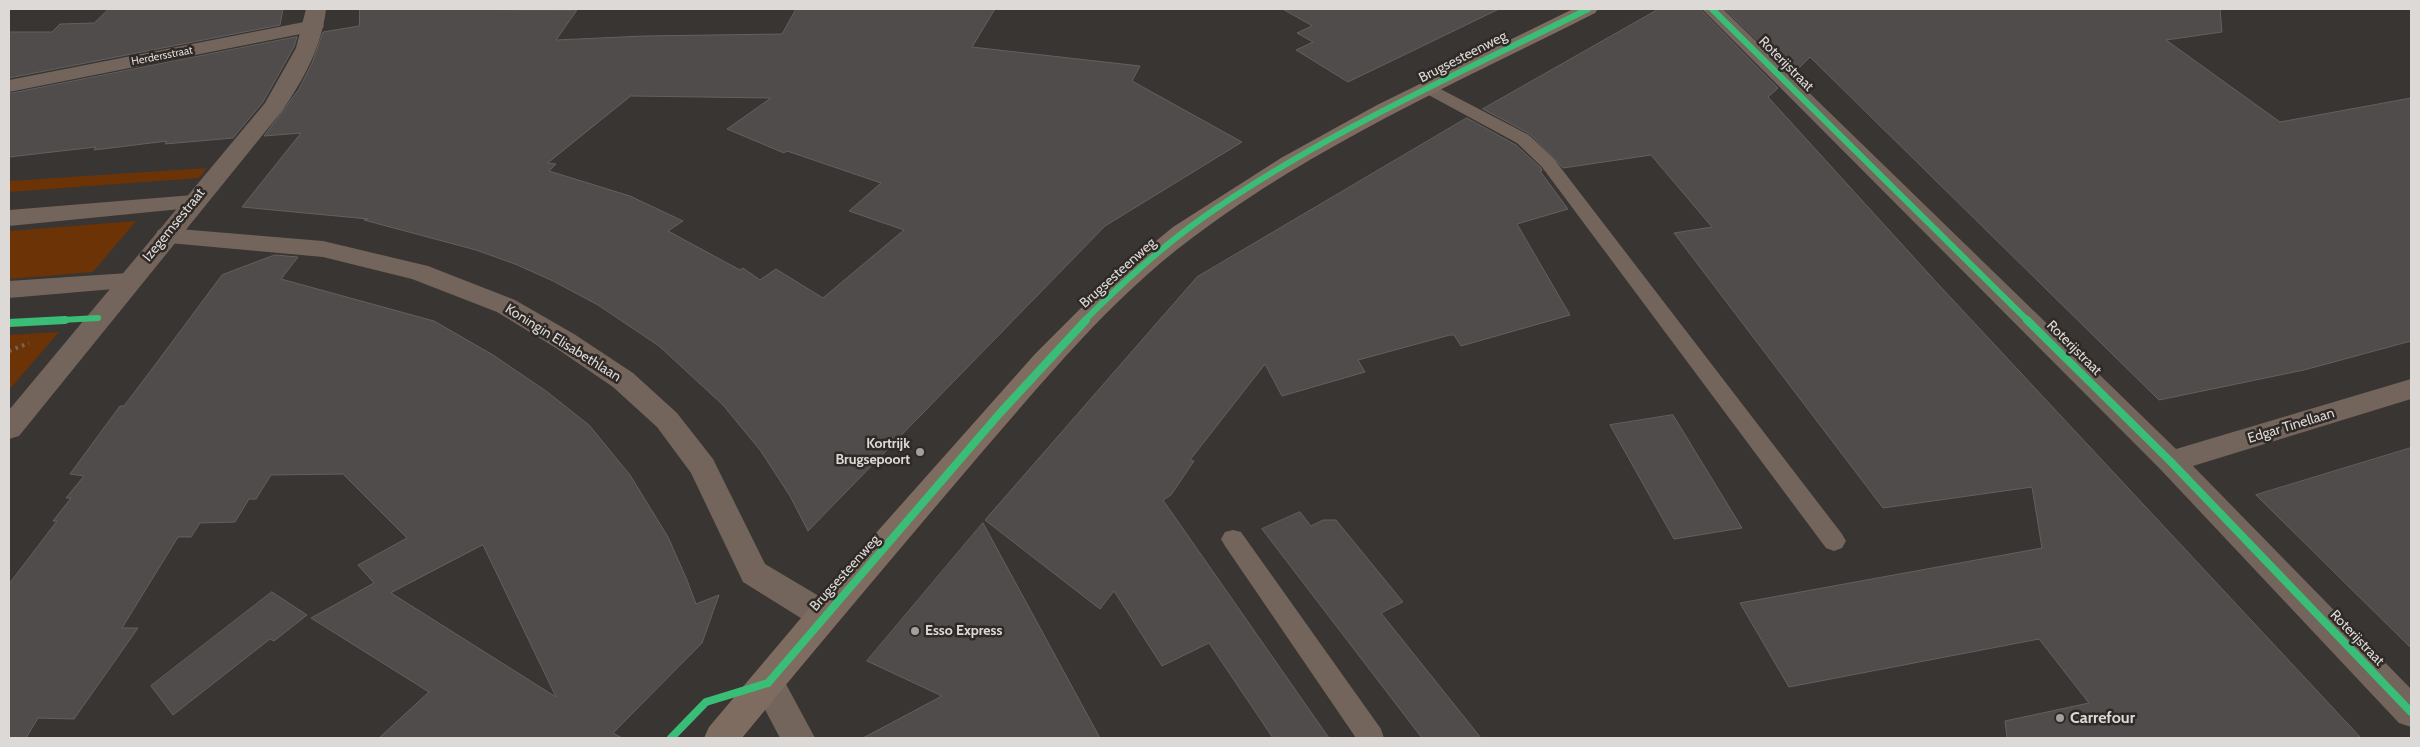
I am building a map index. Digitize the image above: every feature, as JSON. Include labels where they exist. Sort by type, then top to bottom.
[{"type":"main road","name":"Brugsesteenweg","points":[[724,736],[823,615],[1045,361],[1118,286],[1182,233],[1288,163],[1429,88],[1588,9]]},
{"type":"street","name":"Roterijstraat","points":[[1712,9],[2171,462],[2411,712]]},
{"type":"street","name":"Herdersstraat","points":[[9,86],[315,17]]},
{"type":"street","name":"Izegemsestraat","points":[[9,429],[128,281],[274,106],[296,72],[315,17]]},
{"type":"street","points":[[9,218],[193,202]]},
{"type":"street","name":"Koningin Elisabethlaan","points":[[167,236],[323,249],[419,272],[515,311],[565,341],[623,380],[667,420],[703,467],[754,573],[823,615]]},
{"type":"street","points":[[9,290],[128,281]]},
{"type":"street","name":"Edgar Tinellaan","points":[[2171,462],[2411,389]]},
{"type":"street","points":[[768,683],[798,738]]},
{"type":"lane","points":[[1429,88],[1523,139],[1548,163],[1834,541]]},
{"type":"lane","points":[[1233,539],[1371,738]]},
{"type":"shaded area","points":[[207,168],[199,178],[9,192],[9,181]]},
{"type":"shaded area","points":[[136,221],[93,272],[9,279],[9,231]]},
{"type":"shaded area","points":[[59,332],[9,390],[9,335]]},
{"type":"building","points":[[109,9],[283,9],[280,25],[9,78],[9,32],[52,32],[60,24],[94,23]]},
{"type":"building","points":[[360,9],[577,10],[556,40],[644,36],[782,34],[796,9],[995,9],[972,47],[1140,66],[1132,81],[1242,142],[1105,226],[808,531],[790,496],[760,450],[723,405],[659,346],[598,305],[553,281],[515,264],[476,250],[364,220],[368,219],[242,207],[301,133],[264,136],[299,89],[312,63],[323,32],[359,26]],"holes":[[[631,96],[771,98],[727,129],[784,153],[787,151],[881,183],[849,211],[904,230],[823,298],[776,269],[760,280],[743,268],[740,270],[668,231],[683,221],[630,196],[549,171],[556,164],[548,163]]]},
{"type":"building","points":[[1283,9],[1499,9],[1348,82],[1296,50],[1313,42],[1297,33],[1312,26]]},
{"type":"building","points":[[1659,9],[1700,9],[1778,88],[1768,97],[1938,284],[2361,738],[2007,738],[2005,721],[2089,703],[2039,639],[1789,687],[1740,603],[2042,548],[2032,487],[1883,508],[1674,233],[1712,227],[1651,155],[1563,168],[1530,134],[1483,109]]},
{"type":"building","points":[[1725,9],[2220,9],[2222,32],[2166,40],[2280,122],[2411,98],[2411,341],[2304,370],[2159,400],[1810,57],[1793,74]]},
{"type":"building","points":[[297,37],[294,47],[263,102],[233,138],[165,144],[167,141],[94,150],[96,147],[9,157],[9,94]]},
{"type":"building","points":[[1467,118],[1516,145],[1541,168],[1542,171],[1540,171],[1568,209],[1517,224],[1570,315],[1461,346],[1454,335],[1450,335],[1358,360],[1365,372],[1282,396],[1265,364],[1190,460],[1194,461],[1171,495],[1163,500],[1329,738],[1273,738],[1209,643],[1162,666],[1114,591],[1100,609],[985,520],[1197,277]]},
{"type":"building","points":[[275,255],[298,257],[281,279],[434,321],[493,355],[546,391],[589,425],[630,475],[668,537],[696,604],[719,595],[702,643],[613,733],[622,738],[379,738],[429,692],[311,618],[374,583],[358,565],[407,538],[343,474],[271,475],[256,499],[249,499],[235,522],[200,523],[191,537],[178,537],[122,628],[138,628],[74,719],[38,718],[26,738],[9,738],[9,584],[57,521],[53,521],[71,498],[66,498],[84,476],[70,474],[120,406],[124,406],[222,275]],"holes":[[[483,545],[556,697],[391,593]]]},
{"type":"building","points":[[1673,415],[1742,528],[1674,539],[1610,425]]},
{"type":"building","points":[[2411,448],[2411,648],[2256,495]]},
{"type":"building","points":[[1300,512],[1311,526],[1323,520],[1336,520],[1403,602],[1381,613],[1481,738],[1422,738],[1262,529]]},
{"type":"building","points":[[983,523],[1100,738],[863,738],[942,696],[867,661]]},
{"type":"building","points":[[272,592],[307,615],[274,641],[270,639],[173,715],[151,686]]},
{"type":"cycle path","points":[[768,683],[833,605],[1028,381],[1086,319],[1148,261],[1200,220],[1239,193],[1280,169],[1403,102],[1588,9]]},
{"type":"cycle path","points":[[1712,9],[2171,462],[2411,712]]},
{"type":"cycle path","points":[[9,323],[98,318]]},
{"type":"cycle path","points":[[671,738],[706,702],[768,683]]},
{"type":"place","name":"Kortrijk Brugsepoort","points":[[920,452]]},
{"type":"place","name":"Esso Express","points":[[915,631]]},
{"type":"place","name":"Carrefour","points":[[2060,718]]}]
